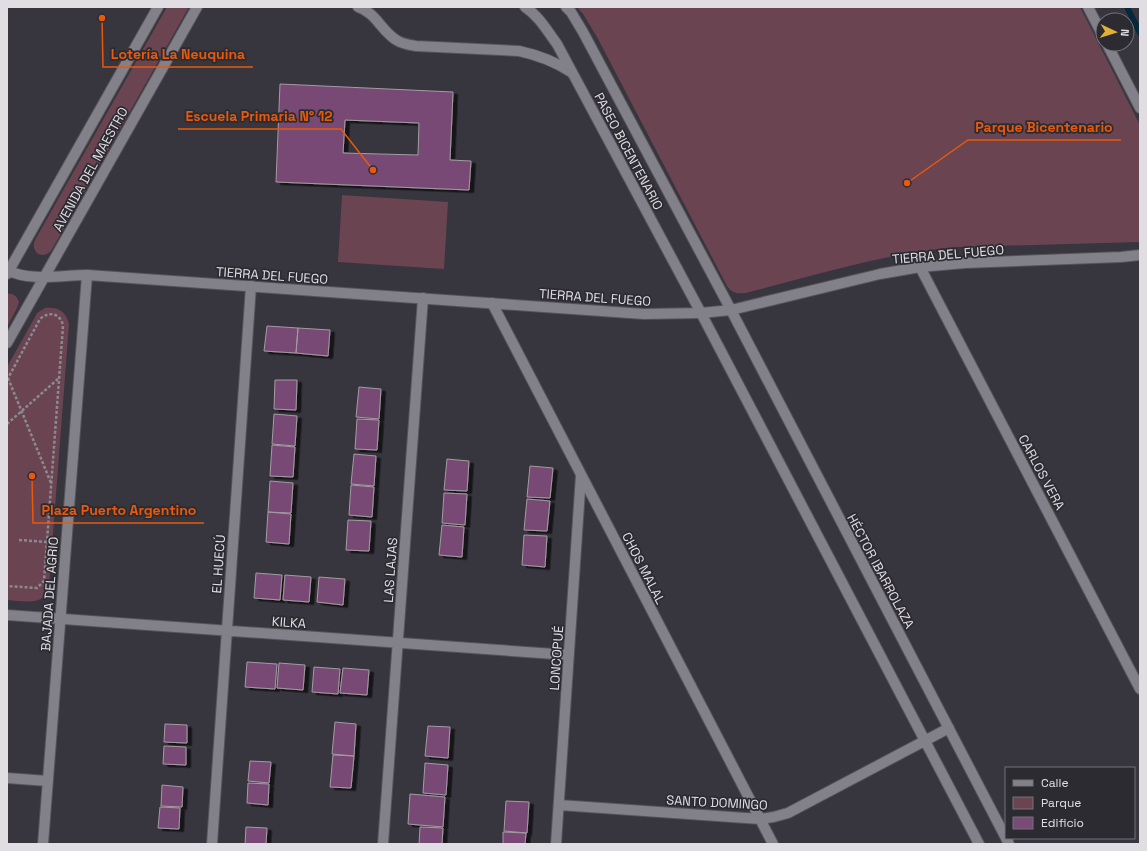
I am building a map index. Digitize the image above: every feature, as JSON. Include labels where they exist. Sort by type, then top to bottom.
[{"type":"street","name":"AVENIDA DEL MAESTRO","points":[[8,272],[158,7]]},
{"type":"street","name":"AVENIDA DEL MAESTRO","points":[[7,343],[197,7]]},
{"type":"street","points":[[358,7],[371,14],[390,36],[407,44],[416,46],[519,51],[557,63],[571,72]]},
{"type":"street","name":"PASEO BICENTENARIO","points":[[526,7],[543,25],[557,44],[701,313]]},
{"type":"street","name":"PASEO BICENTENARIO","points":[[566,7],[571,12],[583,32],[731,310]]},
{"type":"street","points":[[1088,7],[1095,21]]},
{"type":"street","points":[[1111,52],[1140,108]]},
{"type":"street","name":"TIERRA DEL FUEGO","points":[[8,272],[27,276],[45,277],[87,275],[644,314],[673,314],[731,310],[880,274],[920,267],[965,263],[1140,255]]},
{"type":"street","name":"CARLOS VERA","points":[[920,267],[1140,689]]},
{"type":"street","name":"BAJADA DEL AGRIO","points":[[43,844],[87,275]]},
{"type":"street","name":"EL HUECÚ","points":[[212,844],[251,286]]},
{"type":"street","name":"LAS LAJAS","points":[[383,844],[423,298]]},
{"type":"street","name":"CHOS MALAL","points":[[492,303],[773,844]]},
{"type":"street","name":"HÉCTOR IBARROLAZA","points":[[731,310],[1005,836]]},
{"type":"street","points":[[701,313],[979,844]]},
{"type":"street","name":"LONCOPUÉ","points":[[556,844],[582,474]]},
{"type":"street","name":"KILKA","points":[[7,615],[569,655]]},
{"type":"street","name":"SANTO DOMINGO","points":[[559,805],[760,819],[775,817],[788,813],[949,728]]},
{"type":"street","points":[[7,778],[48,781]]},
{"type":"path","points":[[7,586],[37,588],[44,580],[59,378],[62,322],[58,316],[51,314],[40,319],[8,379],[51,485]]},
{"type":"path","points":[[7,424],[59,378]]},
{"type":"path","points":[[19,540],[47,542]]},
{"type":"green space","points":[[167,7],[189,7],[51,251],[48,254],[41,255],[35,251],[35,240]]},
{"type":"green space","points":[[577,7],[1080,7],[1095,36],[1095,52],[1103,52],[1140,125],[1140,242],[957,247],[930,250],[877,259],[746,293],[735,292],[727,286],[597,37]]},
{"type":"green space","points":[[342,195],[448,202],[444,269],[338,262]]},
{"type":"green space","points":[[7,294],[14,295],[19,302],[7,327]]},
{"type":"green space","points":[[45,308],[58,309],[64,313],[69,324],[49,586],[47,593],[43,597],[38,600],[27,602],[7,600],[7,367],[37,313]]},
{"type":"building","points":[[280,84],[453,92],[450,160],[471,161],[469,190],[276,182]],"holes":[[[345,120],[419,123],[418,155],[343,153]]]},
{"type":"building","points":[[267,326],[298,328],[296,353],[264,351]]},
{"type":"building","points":[[298,328],[330,330],[328,356],[296,353]]},
{"type":"building","points":[[275,380],[297,380],[296,410],[274,409]]},
{"type":"building","points":[[359,387],[381,389],[379,419],[356,417]]},
{"type":"building","points":[[274,414],[297,416],[295,446],[272,444]]},
{"type":"building","points":[[357,419],[379,420],[377,450],[355,449]]},
{"type":"building","points":[[272,445],[295,447],[293,477],[270,476]]},
{"type":"building","points":[[354,454],[376,456],[374,486],[351,484]]},
{"type":"building","points":[[447,459],[469,461],[467,491],[444,490]]},
{"type":"building","points":[[530,466],[553,468],[550,498],[527,497]]},
{"type":"building","points":[[270,481],[293,483],[291,513],[268,512]]},
{"type":"building","points":[[351,485],[374,487],[372,517],[349,515]]},
{"type":"building","points":[[444,493],[467,494],[465,525],[442,523]]},
{"type":"building","points":[[527,499],[550,501],[547,531],[524,530]]},
{"type":"building","points":[[268,512],[291,514],[289,544],[266,542]]},
{"type":"building","points":[[348,520],[371,521],[369,551],[346,550]]},
{"type":"building","points":[[442,525],[464,527],[462,557],[439,555]]},
{"type":"building","points":[[524,535],[547,536],[545,567],[522,565]]},
{"type":"building","points":[[256,573],[282,575],[280,600],[254,598]]},
{"type":"building","points":[[285,575],[311,577],[309,602],[283,600]]},
{"type":"building","points":[[319,577],[345,579],[343,605],[317,602]]},
{"type":"building","points":[[247,662],[277,664],[275,689],[245,687]]},
{"type":"building","points":[[279,663],[305,665],[303,690],[277,688]]},
{"type":"building","points":[[314,667],[340,669],[338,694],[312,692]]},
{"type":"building","points":[[343,668],[369,670],[367,695],[340,693]]},
{"type":"building","points":[[335,722],[356,724],[354,756],[332,754]]},
{"type":"building","points":[[165,724],[187,725],[187,743],[164,742]]},
{"type":"building","points":[[428,726],[450,727],[448,758],[425,756]]},
{"type":"building","points":[[164,746],[186,747],[186,765],[163,764]]},
{"type":"building","points":[[333,755],[354,756],[351,788],[330,787]]},
{"type":"building","points":[[250,761],[271,762],[269,783],[248,781]]},
{"type":"building","points":[[425,763],[448,765],[446,795],[423,793]]},
{"type":"building","points":[[248,783],[269,784],[268,805],[247,803]]},
{"type":"building","points":[[162,785],[183,787],[182,807],[161,806]]},
{"type":"building","points":[[410,794],[445,797],[443,827],[408,824]]},
{"type":"building","points":[[506,801],[529,802],[527,833],[504,831]]},
{"type":"building","points":[[160,807],[180,808],[179,829],[158,828]]},
{"type":"building","points":[[246,827],[267,828],[266,844],[245,844]]},
{"type":"building","points":[[420,827],[443,828],[442,844],[419,844]]},
{"type":"building","points":[[503,832],[526,833],[525,844],[503,844]]},
{"type":"waterway","points":[[1127,7],[1140,33]]},
{"type":"place","name":"Lotería La Neuquina","points":[[102,18]]},
{"type":"place","name":"Escuela Primaria N° 12","points":[[373,170]]},
{"type":"place","name":"Parque Bicentenario","points":[[907,183]]},
{"type":"place","name":"Plaza Puerto Argentino","points":[[32,476]]}]
